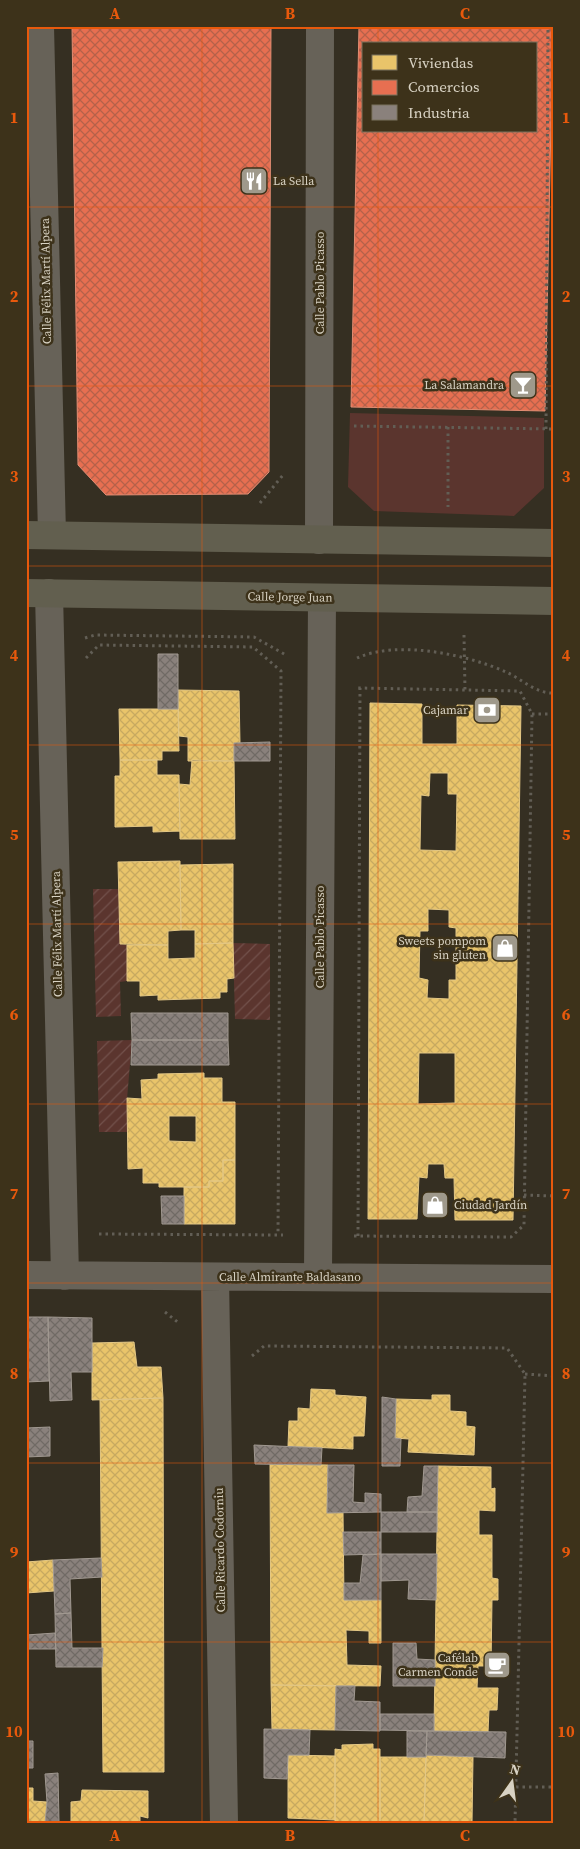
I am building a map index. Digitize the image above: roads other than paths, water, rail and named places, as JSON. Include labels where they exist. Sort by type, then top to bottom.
[{"type":"main road","points":[[39,535],[554,543]]},
{"type":"main road","name":"Calle Jorge Juan","points":[[38,593],[554,601]]},
{"type":"street","name":"Calle Félix Martí Alpera","points":[[39,535],[40,26]]},
{"type":"street","name":"Calle Pablo Picasso","points":[[319,540],[320,26]]},
{"type":"street","name":"Calle Félix Martí Alpera","points":[[38,593],[64,1234],[64,1276]]},
{"type":"street","name":"Calle Pablo Picasso","points":[[318,1277],[322,598]]},
{"type":"street","name":"Calle Almirante Baldasano","points":[[26,1275],[554,1279]]},
{"type":"street","name":"Calle Ricardo Codorniu","points":[[215,1276],[224,1823]]},
{"type":"place","name":"La Sella","points":[[254,181]]},
{"type":"place","name":"La Salamandra","points":[[523,385]]},
{"type":"place","name":"Cajamar","points":[[487,710]]},
{"type":"place","name":"Sweets pompom sin gluten","points":[[505,948]]},
{"type":"place","name":"Ciudad Jardín","points":[[435,1205]]},
{"type":"place","name":"Cafélab Carmen Conde","points":[[497,1665]]}]
